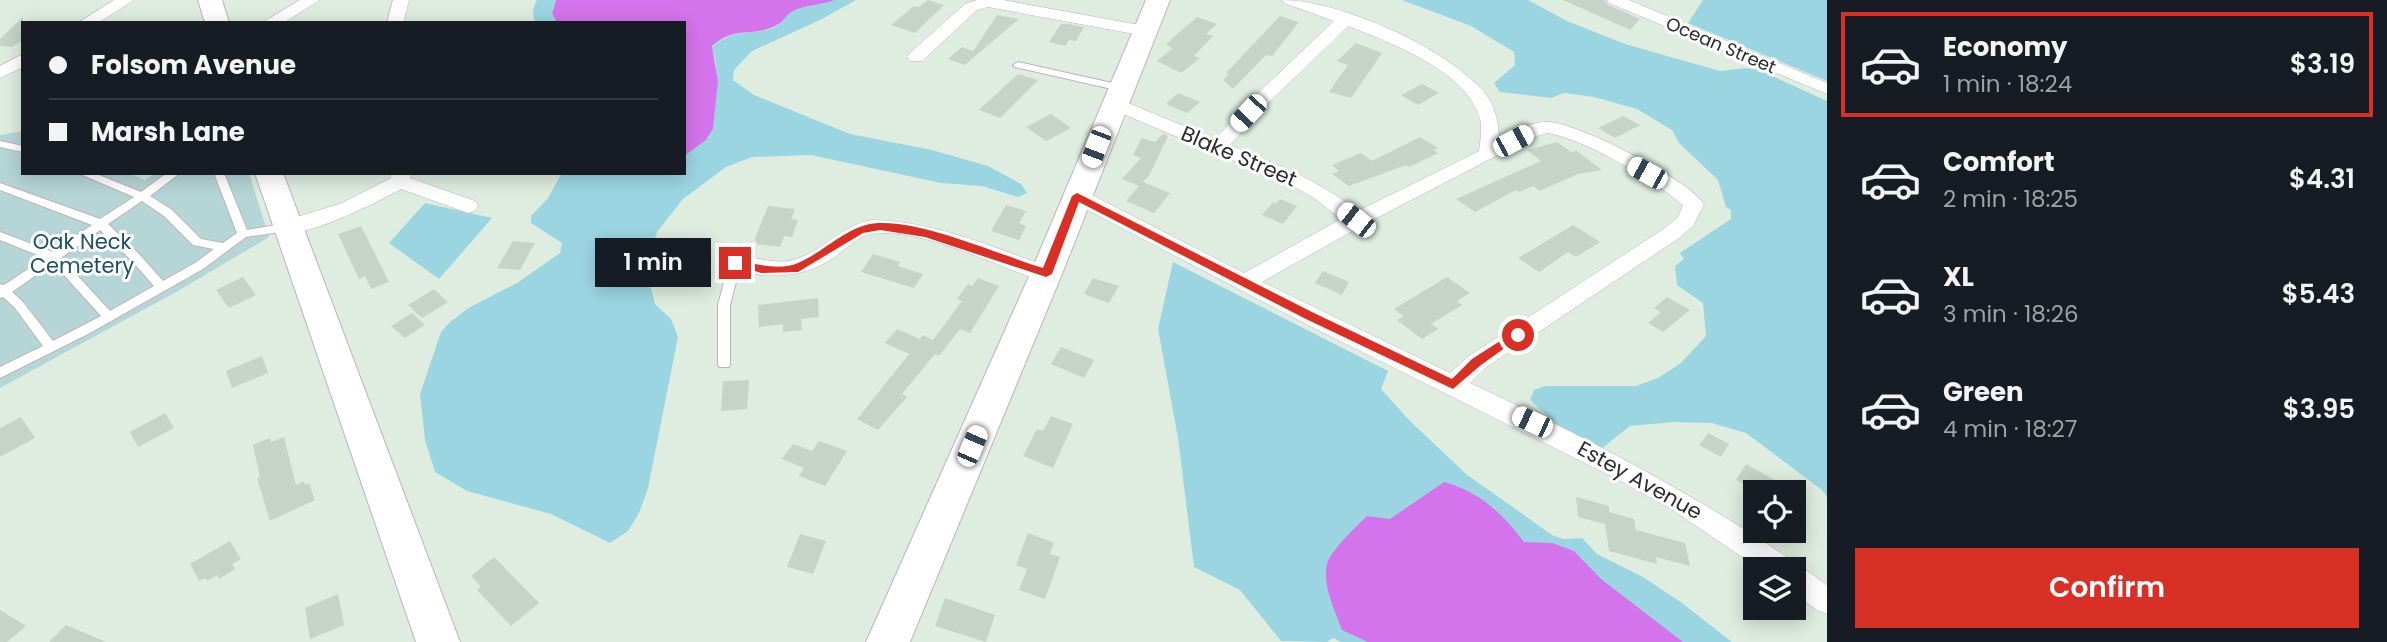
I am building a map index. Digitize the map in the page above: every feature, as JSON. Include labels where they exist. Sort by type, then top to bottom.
[{"type":"main road","points":[[210,0],[216,21]]},
{"type":"main road","points":[[888,642],[1046,274],[1158,0]]},
{"type":"main road","points":[[270,175],[438,642]]},
{"type":"street","points":[[89,21],[126,0]]},
{"type":"street","points":[[274,21],[313,0]]},
{"type":"street","points":[[396,21],[401,0]]},
{"type":"street","points":[[1290,0],[1426,53],[1455,72],[1483,102],[1490,116],[1493,129],[1489,154]]},
{"type":"street","name":"Ocean Street","points":[[1615,0],[1827,89]]},
{"type":"street","points":[[916,57],[971,7],[987,2],[1145,31]]},
{"type":"street","points":[[1219,146],[1264,97],[1344,20]]},
{"type":"street","name":"Blake Street","points":[[1118,96],[1300,182],[1321,193],[1356,220]]},
{"type":"street","points":[[1244,283],[1356,220],[1536,129],[1557,127],[1576,134],[1671,186],[1693,204],[1686,221],[1672,233],[1477,362],[1453,385]]},
{"type":"street","points":[[288,227],[349,208],[400,177],[468,205]]},
{"type":"street","name":"Estey Avenue","points":[[1077,196],[1244,283],[1532,422],[1711,519],[1766,557]]},
{"type":"street","points":[[735,263],[761,270],[798,268],[860,230],[880,227],[926,234],[1046,274]]},
{"type":"street","points":[[1806,586],[1827,601]]},
{"type":"lane","points":[[1018,65],[1118,96]]},
{"type":"lane","points":[[0,144],[21,149]]},
{"type":"lane","points":[[88,175],[142,196],[168,212],[197,242],[224,247]]},
{"type":"lane","points":[[51,347],[2,291],[172,175]]},
{"type":"lane","points":[[220,175],[243,234]]},
{"type":"lane","points":[[0,186],[100,224],[135,257],[160,286]]},
{"type":"lane","points":[[0,373],[109,317],[199,266],[243,234],[288,227]]},
{"type":"lane","points":[[0,236],[54,257],[109,317]]},
{"type":"lane","points":[[723,364],[724,305],[735,263]]},
{"type":"shaded area","points":[[537,0],[556,0],[552,12],[556,21],[534,21],[533,9]]},
{"type":"shaded area","points":[[556,0],[835,0],[798,9],[773,27],[729,36],[712,46],[718,81],[713,129],[706,140],[686,155],[686,21],[556,21],[552,13]]},
{"type":"shaded area","points":[[835,0],[856,0],[820,20],[752,51],[734,70],[733,80],[754,95],[850,134],[932,150],[988,166],[1021,184],[1027,193],[1018,197],[982,186],[941,183],[811,155],[752,157],[726,167],[683,199],[657,232],[645,266],[655,304],[671,319],[678,337],[648,488],[639,513],[628,531],[610,543],[551,514],[467,491],[435,472],[425,440],[420,394],[441,332],[470,307],[517,283],[560,253],[562,243],[531,223],[531,216],[548,198],[561,175],[686,175],[686,154],[713,129],[717,78],[712,47],[729,36],[773,28],[798,9]]},
{"type":"shaded area","points":[[1402,0],[1528,0],[1567,21],[1625,44],[1720,71],[1747,68],[1759,70],[1827,101],[1827,497],[1822,490],[1746,433],[1712,423],[1674,422],[1630,426],[1597,452],[1571,437],[1530,400],[1534,390],[1545,386],[1636,386],[1658,378],[1681,363],[1706,336],[1703,303],[1677,285],[1675,266],[1684,259],[1680,253],[1731,219],[1731,210],[1726,207],[1718,180],[1679,143],[1672,130],[1637,109],[1594,97],[1564,93],[1551,98],[1500,92],[1494,83],[1515,65],[1514,52],[1471,26]]},
{"type":"shaded area","points":[[1703,0],[1827,0],[1827,81],[1688,23]]},
{"type":"shaded area","points":[[425,203],[492,218],[439,279],[389,243]]},
{"type":"shaded area","points":[[1173,262],[1388,371],[1381,389],[1409,420],[1466,474],[1552,535],[1563,539],[1582,538],[1597,554],[1643,577],[1732,642],[1341,642],[1333,638],[1327,642],[1281,641],[1240,590],[1194,567],[1178,438],[1158,329]]},
{"type":"shaded area","points":[[1444,482],[1469,492],[1489,505],[1524,542],[1552,543],[1574,551],[1601,579],[1683,642],[1368,642],[1342,630],[1326,580],[1327,564],[1333,552],[1367,516],[1390,519]]},
{"type":"green space","name":"Oak Neck Cemetery","points":[[21,131],[21,175],[133,175],[145,180],[153,175],[250,175],[269,237],[178,291],[0,388],[0,135]]},
{"type":"building","points":[[928,0],[944,5],[915,33],[891,25],[914,6],[919,7]]},
{"type":"building","points":[[1563,0],[1604,0],[1608,5],[1640,19],[1630,30]]},
{"type":"building","points":[[997,15],[1019,19],[965,65],[948,59],[962,47],[973,51]]},
{"type":"building","points":[[1280,16],[1299,22],[1272,56],[1266,55],[1233,89],[1223,80],[1229,74],[1226,73]]},
{"type":"building","points":[[23,17],[21,41],[12,47],[0,46],[0,39]]},
{"type":"building","points":[[1197,17],[1217,24],[1206,34],[1213,36],[1194,56],[1200,58],[1181,73],[1157,61],[1173,48],[1166,45]]},
{"type":"building","points":[[1061,24],[1084,27],[1076,41],[1069,40],[1065,46],[1049,42]]},
{"type":"building","points":[[1356,43],[1382,53],[1351,98],[1329,92],[1348,65],[1337,61]]},
{"type":"building","points":[[1018,74],[1038,80],[1000,118],[979,110]]},
{"type":"building","points":[[1422,84],[1439,93],[1418,105],[1401,95]]},
{"type":"building","points":[[1178,93],[1200,102],[1187,113],[1166,104]]},
{"type":"building","points":[[1051,114],[1071,128],[1046,141],[1026,127]]},
{"type":"building","points":[[1623,116],[1640,125],[1615,138],[1598,128]]},
{"type":"building","points":[[1163,134],[1168,136],[1150,174],[1143,182],[1170,193],[1154,213],[1126,201],[1139,186],[1122,179],[1141,158],[1133,155],[1142,138],[1155,142]]},
{"type":"building","points":[[1420,137],[1438,148],[1434,150],[1438,153],[1409,167],[1406,165],[1349,186],[1332,174],[1339,171],[1332,165],[1361,153],[1372,161]]},
{"type":"building","points":[[1557,142],[1571,152],[1577,151],[1602,170],[1578,174],[1540,191],[1533,186],[1519,192],[1516,190],[1475,212],[1456,199],[1541,161],[1527,150]]},
{"type":"building","points":[[1280,199],[1297,206],[1283,224],[1262,215],[1273,202],[1276,204]]},
{"type":"building","points":[[1006,205],[1026,211],[1019,223],[1026,226],[1019,240],[991,231]]},
{"type":"building","points":[[768,206],[795,209],[791,219],[798,220],[792,237],[784,236],[780,247],[756,244],[757,241],[754,241]]},
{"type":"building","points":[[1573,225],[1600,242],[1576,257],[1568,252],[1539,272],[1518,258]]},
{"type":"building","points":[[361,226],[389,282],[371,289],[365,276],[359,279],[338,234]]},
{"type":"building","points":[[513,241],[535,243],[520,270],[497,268]]},
{"type":"building","points":[[873,254],[900,262],[898,266],[923,274],[914,288],[861,272]]},
{"type":"building","points":[[1323,271],[1349,282],[1342,295],[1315,283]]},
{"type":"building","points":[[243,277],[256,295],[229,308],[216,290]]},
{"type":"building","points":[[1447,277],[1470,293],[1457,301],[1462,305],[1431,324],[1438,329],[1422,339],[1397,320],[1404,316],[1394,309]]},
{"type":"building","points":[[978,278],[999,286],[970,333],[960,329],[939,356],[935,354],[902,394],[907,397],[878,430],[857,419],[909,354],[885,343],[897,329],[920,339],[923,335],[933,340],[962,301],[957,299],[968,284],[972,286]]},
{"type":"building","points":[[1093,278],[1119,286],[1109,303],[1084,294]]},
{"type":"building","points":[[434,289],[448,302],[422,318],[408,305]]},
{"type":"building","points":[[1667,297],[1690,310],[1663,332],[1648,323],[1661,312],[1654,308]]},
{"type":"building","points":[[818,298],[819,317],[801,319],[802,330],[783,332],[783,324],[759,327],[758,305]]},
{"type":"building","points":[[412,313],[425,325],[405,338],[391,326]]},
{"type":"building","points":[[1061,347],[1094,360],[1084,378],[1051,364]]},
{"type":"building","points":[[262,356],[268,373],[232,388],[226,371]]},
{"type":"building","points":[[749,380],[747,409],[721,411],[723,381]]},
{"type":"building","points":[[165,413],[174,428],[138,447],[130,432]]},
{"type":"building","points":[[1051,416],[1073,424],[1053,468],[1023,456],[1037,429],[1043,431]]},
{"type":"building","points":[[21,417],[35,438],[0,457],[0,428]]},
{"type":"building","points":[[1708,433],[1729,444],[1721,457],[1699,445]]},
{"type":"building","points":[[284,437],[296,485],[304,481],[305,485],[309,483],[315,500],[270,521],[257,478],[260,477],[253,445],[270,438],[271,442]]},
{"type":"building","points":[[819,441],[847,451],[825,486],[799,476],[804,468],[782,459],[793,444],[812,451]]},
{"type":"building","points":[[1746,464],[1775,480],[1743,480],[1743,484],[1736,480]]},
{"type":"building","points":[[1576,497],[1609,506],[1609,512],[1634,519],[1636,530],[1685,543],[1690,566],[1656,557],[1657,564],[1609,551],[1605,524],[1578,517]]},
{"type":"building","points":[[1028,533],[1054,543],[1050,554],[1060,557],[1045,599],[1019,590],[1027,569],[1016,565]]},
{"type":"building","points":[[800,534],[826,541],[813,574],[787,567]]},
{"type":"building","points":[[230,541],[241,559],[232,564],[235,569],[219,579],[217,575],[207,581],[205,578],[199,581],[190,564]]},
{"type":"building","points":[[494,557],[539,603],[511,626],[477,590],[481,587],[471,576]]},
{"type":"building","points":[[338,594],[344,625],[310,639],[305,608]]},
{"type":"building","points":[[945,598],[995,615],[986,642],[935,626]]},
{"type":"building","points":[[0,610],[26,626],[7,642],[0,642]]},
{"type":"building","points":[[66,625],[106,642],[49,642]]},
{"type":"route","points":[[735,263],[761,270],[798,268],[860,230],[880,227],[903,228],[926,234],[1046,274],[1077,196],[1350,337],[1453,385],[1477,362],[1518,335]]}]
